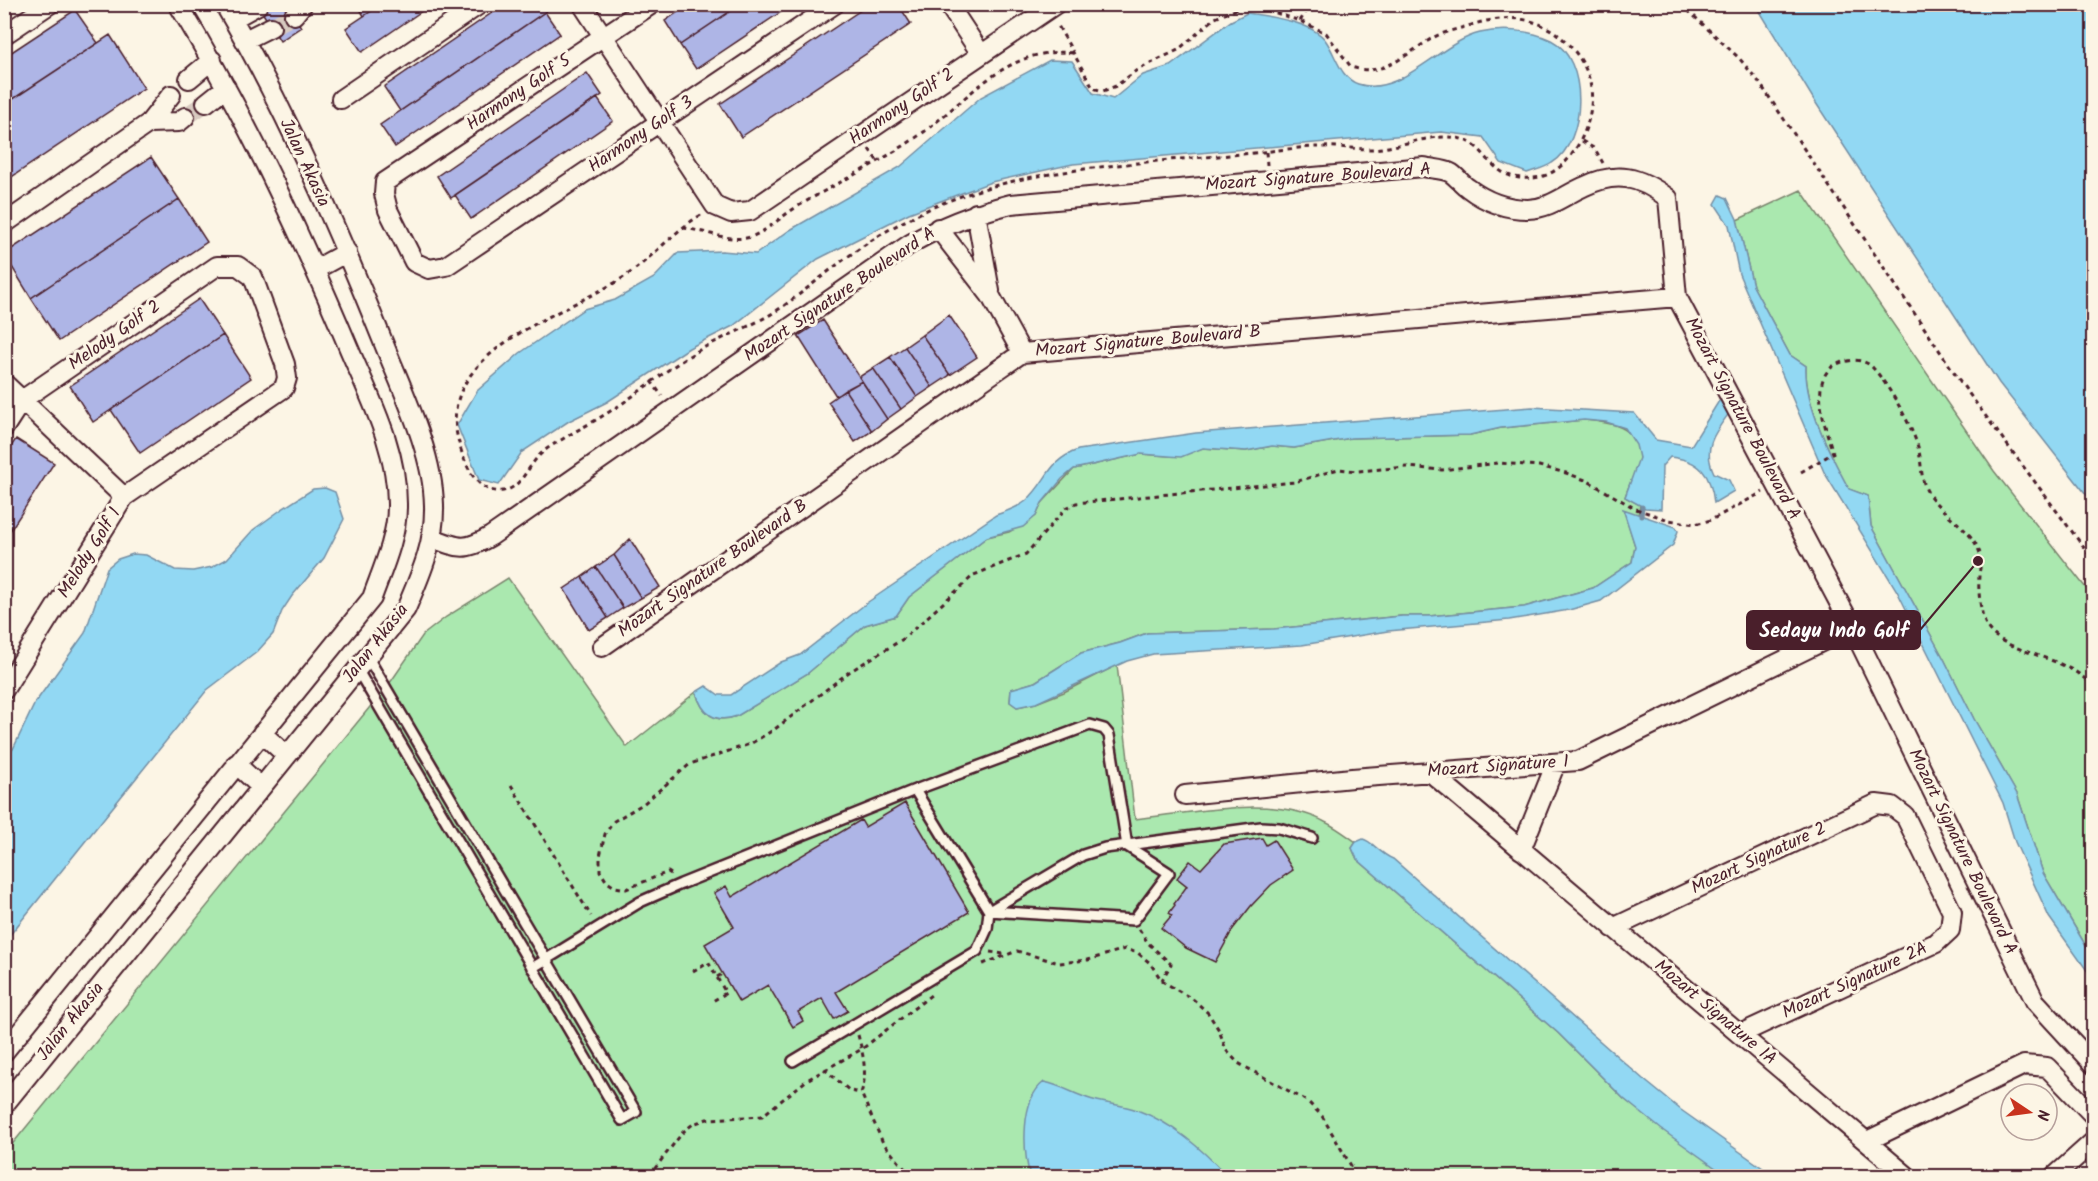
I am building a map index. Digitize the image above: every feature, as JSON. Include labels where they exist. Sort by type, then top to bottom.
[{"type":"street","points":[[4,35],[50,4]]},
{"type":"street","name":"Jalan Akasia","points":[[4,1052],[372,598],[388,555],[398,507],[389,445],[316,269],[212,60],[178,4]]},
{"type":"street","points":[[341,99],[480,4]]},
{"type":"street","points":[[582,4],[660,122]]},
{"type":"street","name":"Harmony Golf 5","points":[[446,266],[429,269],[414,262],[388,210],[384,194],[385,182],[652,4]]},
{"type":"street","name":"Harmony Golf 3","points":[[446,266],[835,4]]},
{"type":"street","points":[[948,4],[981,54]]},
{"type":"street","name":"Harmony Golf 2","points":[[660,122],[716,206],[730,213],[750,211],[1056,4]]},
{"type":"street","points":[[228,12],[258,5]]},
{"type":"street","name":"Jalan Akasia","points":[[4,1105],[406,609],[433,538],[434,502],[421,437],[347,252],[245,40],[228,12]]},
{"type":"street","points":[[245,40],[271,27]]},
{"type":"street","points":[[189,79],[212,60]]},
{"type":"street","points":[[206,103],[226,87]]},
{"type":"street","points":[[4,224],[149,123],[171,95]]},
{"type":"street","points":[[149,123],[179,122],[185,117]]},
{"type":"street","name":"Mozart Signature Boulevard A","points":[[433,538],[454,547],[471,548],[910,244],[938,228],[976,213],[1011,204],[1424,167],[1449,172],[1468,188],[1496,204],[1527,209],[1553,205],[1583,186],[1607,179],[1626,178],[1647,182],[1668,198],[1677,297],[1852,627],[2035,1001],[2094,1065]]},
{"type":"street","points":[[976,213],[990,296]]},
{"type":"street","points":[[938,228],[990,296],[1022,353]]},
{"type":"street","points":[[316,269],[347,252]]},
{"type":"street","name":"Melody Golf 2","points":[[4,428],[22,400],[217,266],[238,266]]},
{"type":"street","name":"Melody Golf 1","points":[[4,690],[124,498],[284,388],[287,378],[285,364],[253,276],[238,266]]},
{"type":"street","name":"Mozart Signature Boulevard B","points":[[602,647],[1022,353],[1677,297]]},
{"type":"street","points":[[4,383],[124,498]]},
{"type":"street","name":"Mozart Signature 1","points":[[1185,795],[1578,761],[1852,627]]},
{"type":"street","points":[[262,733],[287,756]]},
{"type":"street","points":[[1521,850],[1556,763]]},
{"type":"street","points":[[236,764],[261,787]]},
{"type":"street","name":"Mozart Signature 1A","points":[[1430,772],[1907,1176]]},
{"type":"street","name":"Mozart Signature 2","points":[[1613,928],[1876,804],[1892,806],[1905,816],[1952,912]]},
{"type":"street","name":"Mozart Signature 2A","points":[[1740,1034],[1936,943],[1950,930],[1952,912]]},
{"type":"street","points":[[1867,1141],[2024,1065],[2048,1068],[2094,1116]]},
{"type":"street","points":[[2055,1176],[2094,1141]]},
{"type":"lane","points":[[362,663],[546,959],[636,1112],[622,1120],[532,968],[362,663]]},
{"type":"lane","points":[[532,968],[640,902],[681,884],[915,790],[1090,725],[1104,729],[1109,735],[1127,846],[1169,873],[1134,920],[989,911]]},
{"type":"lane","points":[[793,1061],[976,951],[987,929],[989,911],[915,790]]},
{"type":"lane","points":[[989,911],[1083,855],[1106,848],[1261,827],[1279,828],[1312,838]]},
{"type":"path","points":[[1270,11],[1273,4]]},
{"type":"path","points":[[1300,21],[1311,4]]},
{"type":"path","points":[[1681,4],[1739,58],[1759,82],[1964,387],[2094,561]]},
{"type":"path","points":[[683,228],[738,238],[757,234],[800,204],[913,140],[978,86],[1006,67],[1037,53],[1050,51],[1073,53]]},
{"type":"path","points":[[1582,141],[1598,153],[1607,179]]},
{"type":"path","points":[[1801,472],[1833,453],[1819,391],[1824,377],[1834,365],[1858,360],[1871,366],[1881,378],[1912,432],[1918,447],[1926,490],[1938,506],[1964,530],[1981,557],[1980,596],[1987,625],[1996,637],[2072,668],[2084,676],[2094,688]]},
{"type":"path","points":[[681,884],[676,876],[668,872],[626,889],[615,887],[607,882],[600,871],[600,856],[605,834],[614,821],[643,804],[690,764],[728,753],[775,729],[849,672],[903,639],[974,575],[1026,554],[1066,508],[1076,502],[1295,482],[1338,469],[1358,471],[1407,466],[1442,470],[1498,463],[1539,466],[1566,472],[1588,481],[1636,509],[1669,520],[1695,524],[1711,520],[1765,491]]},
{"type":"path","points":[[511,784],[598,928]]},
{"type":"path","points":[[1134,920],[1148,943],[1171,963],[1162,981]]},
{"type":"path","points":[[976,968],[1017,951],[1059,963],[1088,960],[1125,949],[1138,953],[1150,963],[1162,981],[1194,1000],[1208,1013],[1219,1030],[1226,1050],[1238,1063],[1307,1101],[1323,1116],[1357,1176]]},
{"type":"path","points":[[693,971],[708,962],[717,977],[726,993],[711,1002]]},
{"type":"path","points":[[717,977],[722,974]]},
{"type":"path","points":[[649,1176],[683,1132],[693,1124],[706,1119],[762,1116],[824,1069],[862,1049],[939,989]]},
{"type":"path","points":[[855,1024],[862,1049],[865,1083],[861,1093],[883,1143],[911,1176]]},
{"type":"path","points":[[824,1069],[849,1091],[861,1093]]},
{"type":"green space","points":[[1801,190],[1994,471],[2093,597],[2093,958],[2043,873],[2017,794],[1974,719],[1871,526],[1868,496],[1848,489],[1834,461],[1809,397],[1806,366],[1790,355],[1753,286],[1737,220]]},
{"type":"green space","points":[[1584,420],[1612,424],[1628,432],[1638,446],[1639,457],[1625,497],[1640,505],[1638,515],[1624,510],[1635,546],[1632,562],[1593,588],[1524,607],[1429,616],[1401,616],[1274,629],[1147,633],[1081,653],[1035,682],[1011,689],[1010,702],[1017,707],[1036,703],[1064,692],[1117,665],[1135,819],[1206,810],[1257,807],[1304,814],[1333,826],[1356,842],[1352,848],[1357,859],[1558,1033],[1624,1099],[1727,1176],[850,1176],[824,1169],[777,1176],[5,1176],[5,1153],[392,680],[423,635],[446,617],[508,578],[627,747],[696,692],[702,706],[710,715],[722,719],[729,718],[737,716],[808,673],[865,625],[896,616],[909,597],[987,537],[1009,532],[1036,516],[1042,503],[1074,469],[1141,454],[1169,456],[1203,448],[1246,451],[1272,446],[1294,448],[1351,438],[1470,435],[1501,428]]},
{"type":"water","points":[[1756,5],[2093,5],[2093,503],[1999,383],[1814,100]]},
{"type":"water","points":[[1247,13],[1290,21],[1320,34],[1347,77],[1358,84],[1374,86],[1405,76],[1465,38],[1480,33],[1516,31],[1535,34],[1551,40],[1563,50],[1572,64],[1577,82],[1579,101],[1572,138],[1564,152],[1552,163],[1527,173],[1501,163],[1483,137],[1441,132],[1073,164],[991,182],[909,213],[818,259],[733,326],[689,348],[607,402],[569,421],[522,452],[499,485],[479,480],[457,425],[477,391],[520,353],[584,309],[615,300],[654,278],[678,253],[722,251],[756,254],[790,230],[900,167],[981,97],[1050,60],[1072,61],[1093,93],[1113,99],[1143,75],[1170,66],[1231,21]]},
{"type":"water","points":[[1720,195],[1727,198],[1737,219],[1753,286],[1790,355],[1806,366],[1809,397],[1827,446],[1849,489],[1868,496],[1871,526],[1974,719],[2017,794],[2043,873],[2093,958],[2093,979],[2049,917],[2015,842],[2003,803],[1897,591],[1824,472],[1739,274],[1729,225],[1715,204]]},
{"type":"water","points":[[1722,396],[1733,408],[1721,424],[1710,446],[1710,463],[1714,473],[1729,480],[1734,491],[1714,503],[1710,484],[1702,470],[1689,461],[1670,457],[1662,466],[1661,509],[1645,508],[1625,497],[1639,458],[1636,445],[1625,428],[1606,422],[1584,420],[1501,428],[1470,435],[1351,438],[1294,448],[1272,446],[1246,451],[1203,448],[1181,457],[1141,454],[1074,469],[1062,479],[1042,503],[1036,516],[1023,527],[987,537],[909,597],[896,616],[865,625],[808,673],[737,716],[722,719],[710,715],[702,706],[696,692],[706,686],[719,695],[731,695],[781,662],[800,655],[868,602],[996,515],[1026,501],[1060,460],[1078,450],[1196,433],[1532,407],[1634,413],[1656,440],[1691,446]]},
{"type":"water","points":[[325,488],[335,492],[344,519],[324,558],[282,611],[273,634],[257,652],[207,690],[5,941],[5,756],[13,749],[35,703],[85,633],[107,568],[118,559],[133,554],[146,555],[175,570],[193,571],[212,567],[227,559],[253,530],[282,509],[313,489]]},
{"type":"water","points":[[1623,509],[1676,527],[1678,531],[1673,545],[1601,601],[1569,610],[1509,620],[1388,631],[1302,645],[1153,654],[1127,661],[1036,703],[1017,707],[1010,702],[1011,689],[1035,682],[1081,653],[1147,633],[1274,629],[1524,607],[1593,588],[1632,562],[1635,546]]},
{"type":"water","points":[[1363,839],[1393,859],[1643,1079],[1681,1110],[1774,1176],[1727,1176],[1661,1129],[1624,1099],[1558,1033],[1357,859],[1352,848],[1356,842]]},
{"type":"water","points":[[1044,1082],[1093,1100],[1131,1108],[1150,1115],[1175,1129],[1227,1176],[1030,1176],[1025,1126],[1031,1101],[1036,1090]]},
{"type":"building","points":[[257,4],[287,4],[301,27],[280,41]]},
{"type":"building","points":[[357,4],[382,4],[364,16]]},
{"type":"building","points":[[382,4],[432,4],[362,52],[346,28]]},
{"type":"building","points":[[505,4],[546,4],[549,9],[400,111],[384,87]]},
{"type":"building","points":[[690,4],[741,4],[680,45],[665,21]]},
{"type":"building","points":[[741,4],[793,4],[696,69],[680,45]]},
{"type":"building","points":[[870,4],[898,4],[911,24],[741,137],[720,104]]},
{"type":"building","points":[[75,10],[98,43],[4,105],[4,57]]},
{"type":"building","points":[[545,12],[560,34],[395,147],[380,125]]},
{"type":"building","points":[[110,35],[144,88],[4,182],[4,105]]},
{"type":"building","points":[[587,73],[602,95],[451,198],[437,176]]},
{"type":"building","points":[[597,98],[613,121],[471,219],[455,195]]},
{"type":"building","points":[[151,157],[179,199],[31,298],[4,254]]},
{"type":"building","points":[[179,199],[207,242],[59,341],[31,298]]},
{"type":"building","points":[[199,299],[223,335],[93,422],[70,386]]},
{"type":"building","points":[[949,315],[977,357],[950,375],[922,335]]},
{"type":"building","points":[[823,320],[862,381],[836,396],[798,336]]},
{"type":"building","points":[[223,335],[251,378],[140,453],[111,410]]},
{"type":"building","points":[[922,335],[950,375],[932,387],[905,347]]},
{"type":"building","points":[[905,347],[932,387],[917,397],[890,357]]},
{"type":"building","points":[[890,357],[917,397],[901,409],[873,368]]},
{"type":"building","points":[[873,368],[901,409],[887,419],[859,377]]},
{"type":"building","points":[[862,381],[887,419],[872,431],[845,390]]},
{"type":"building","points":[[845,390],[872,431],[855,442],[828,402]]},
{"type":"building","points":[[16,439],[54,463],[4,540],[4,457]]},
{"type":"building","points":[[630,539],[660,587],[641,598],[614,555]]},
{"type":"building","points":[[614,555],[641,598],[623,608],[596,567]]},
{"type":"building","points":[[596,567],[623,608],[608,618],[582,577]]},
{"type":"building","points":[[582,577],[608,618],[589,630],[564,589]]},
{"type":"building","points":[[905,803],[969,912],[836,992],[848,1011],[834,1019],[822,998],[798,1012],[803,1021],[793,1027],[768,985],[739,1002],[705,944],[734,927],[714,893],[726,886],[732,897],[861,820],[865,827]]},
{"type":"building","points":[[1262,838],[1266,845],[1274,840],[1293,870],[1271,885],[1251,906],[1233,929],[1215,962],[1186,948],[1161,928],[1172,915],[1169,913],[1187,886],[1177,878],[1190,861],[1201,869],[1224,844]]},
{"type":"waterway","points":[[1641,516],[1642,507]]},
{"type":"tunnel","points":[[271,27],[294,15]]},
{"type":"tunnel","points":[[185,117],[206,103]]},
{"type":"place","name":"Sedayu Indo Golf","points":[[1978,561]]}]
